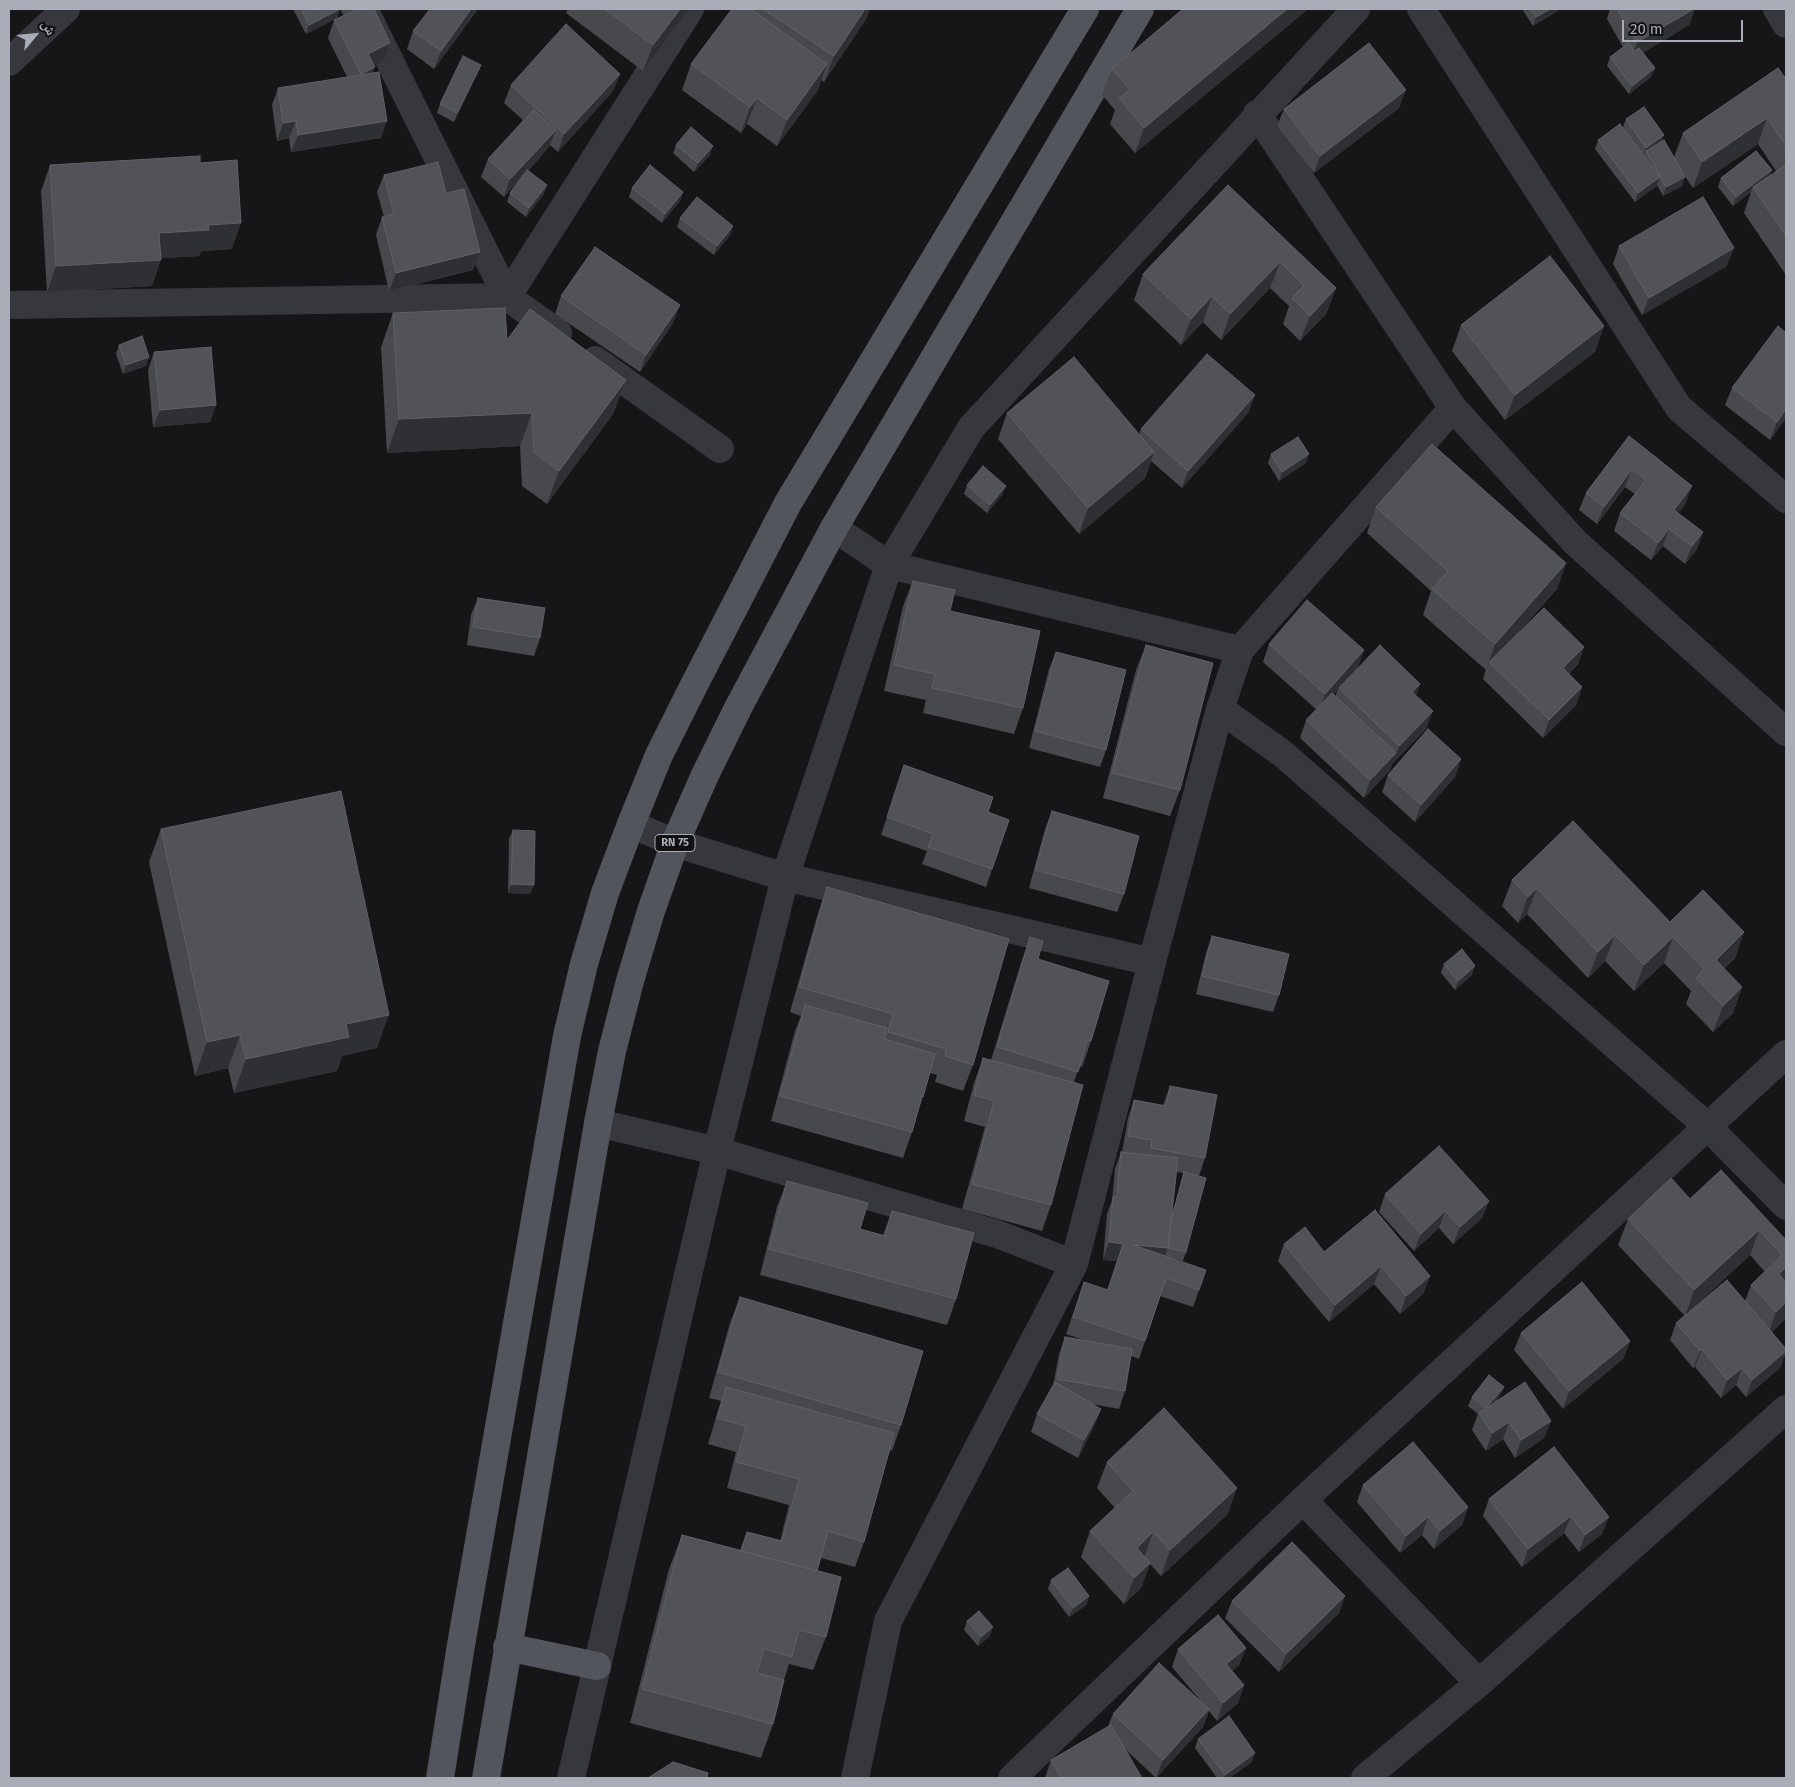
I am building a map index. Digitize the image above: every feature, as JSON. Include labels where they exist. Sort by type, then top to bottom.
[{"type":"main road","points":[[440,1778],[464,1625],[567,1036],[584,964],[605,893],[659,755],[788,502],[1085,9]]},
{"type":"main road","name":"RN 75","points":[[486,1778],[612,1051],[651,911],[675,843],[705,775],[738,708],[834,528],[1140,9]]},
{"type":"main road","points":[[508,1647],[597,1666]]},
{"type":"street","points":[[9,62],[66,9]]},
{"type":"street","points":[[364,9],[507,297],[720,449]]},
{"type":"street","points":[[507,297],[690,9]]},
{"type":"street","points":[[571,1778],[717,1152],[785,877],[889,565],[971,428],[1257,114],[1356,9]]},
{"type":"street","points":[[1421,9],[1679,408],[1786,499]]},
{"type":"street","points":[[1777,9],[1786,24]]},
{"type":"street","points":[[1257,114],[1453,408],[1575,542],[1786,732]]},
{"type":"street","points":[[9,305],[507,297]]},
{"type":"street","points":[[855,1778],[888,1621],[1074,1264],[1220,709],[1240,650],[1453,408]]},
{"type":"street","points":[[834,528],[889,565],[1240,650]]},
{"type":"street","points":[[1220,709],[1283,754],[1707,1126],[1786,1206]]},
{"type":"street","points":[[631,824],[675,843],[785,877],[1152,962]]},
{"type":"street","points":[[1012,1778],[1303,1500],[1786,1054]]},
{"type":"street","points":[[598,1123],[717,1152],[997,1234],[1074,1264]]},
{"type":"street","points":[[1365,1778],[1479,1683],[1786,1409]]},
{"type":"street","points":[[1303,1500],[1479,1683]]},
{"type":"building","points":[[301,9],[340,9],[309,25]]},
{"type":"building","points":[[356,9],[374,9],[390,43],[368,54],[375,67],[361,74],[334,20]]},
{"type":"building","points":[[430,9],[471,9],[441,51],[413,31]]},
{"type":"building","points":[[605,9],[680,9],[653,45]]},
{"type":"building","points":[[732,9],[751,9],[827,64],[787,120],[757,98],[750,107],[691,64]]},
{"type":"building","points":[[763,9],[865,9],[834,56]]},
{"type":"building","points":[[1183,9],[1287,9],[1144,128],[1119,98],[1130,90],[1112,69]]},
{"type":"building","points":[[1531,9],[1550,9],[1536,17]]},
{"type":"building","points":[[1617,9],[1694,9],[1637,42]]},
{"type":"building","points":[[566,24],[620,74],[564,134],[511,85]]},
{"type":"building","points":[[1369,43],[1406,90],[1320,156],[1284,109]]},
{"type":"building","points":[[1629,43],[1634,51],[1639,48],[1655,68],[1632,86],[1610,57]]},
{"type":"building","points":[[463,56],[481,65],[457,113],[440,104]]},
{"type":"building","points":[[1778,68],[1786,79],[1786,146],[1767,118],[1702,162],[1683,133]]},
{"type":"building","points":[[379,72],[387,121],[298,135],[296,121],[283,123],[278,88]]},
{"type":"building","points":[[1644,107],[1664,135],[1646,148],[1626,119]]},
{"type":"building","points":[[534,110],[556,130],[510,179],[488,159]]},
{"type":"building","points":[[1620,124],[1660,177],[1638,193],[1598,140]]},
{"type":"building","points":[[691,127],[713,146],[698,163],[676,145]]},
{"type":"building","points":[[1664,140],[1685,177],[1666,187],[1646,151]]},
{"type":"building","points":[[1756,151],[1772,170],[1736,197],[1721,178]]},
{"type":"building","points":[[200,156],[200,163],[237,160],[241,223],[208,225],[209,230],[159,233],[161,260],[56,266],[50,165]]},
{"type":"building","points":[[438,162],[446,193],[464,189],[480,252],[396,273],[382,217],[394,214],[384,175]]},
{"type":"building","points":[[650,165],[683,192],[665,214],[632,188]]},
{"type":"building","points":[[1786,165],[1786,236],[1753,187]]},
{"type":"building","points":[[527,170],[547,185],[529,208],[510,193]]},
{"type":"building","points":[[1228,185],[1336,288],[1310,316],[1292,298],[1304,286],[1280,262],[1230,314],[1212,296],[1191,319],[1143,274]]},
{"type":"building","points":[[697,197],[733,226],[717,246],[680,218]]},
{"type":"building","points":[[1703,197],[1734,248],[1649,298],[1619,246]]},
{"type":"building","points":[[595,247],[680,305],[646,355],[561,296]]},
{"type":"building","points":[[1550,256],[1604,326],[1515,395],[1461,325]]},
{"type":"building","points":[[505,308],[507,340],[530,309],[626,380],[559,471],[534,452],[532,413],[399,419],[393,313]]},
{"type":"building","points":[[1778,326],[1786,333],[1786,409],[1777,422],[1732,388]]},
{"type":"building","points":[[142,336],[149,357],[126,365],[119,345]]},
{"type":"building","points":[[211,347],[216,405],[160,410],[154,352]]},
{"type":"building","points":[[1207,354],[1255,395],[1188,471],[1141,429]]},
{"type":"building","points":[[1074,357],[1154,452],[1088,508],[1007,413]]},
{"type":"building","points":[[1629,436],[1692,486],[1674,510],[1703,532],[1692,546],[1669,529],[1658,543],[1620,513],[1646,480],[1632,469],[1604,507],[1586,493]]},
{"type":"building","points":[[1298,437],[1309,454],[1282,472],[1271,454]]},
{"type":"building","points":[[1432,444],[1566,563],[1495,644],[1432,589],[1448,571],[1376,507]]},
{"type":"building","points":[[983,466],[1006,486],[990,505],[967,485]]},
{"type":"building","points":[[913,581],[955,590],[950,611],[1040,631],[1023,708],[932,688],[935,674],[894,665]]},
{"type":"building","points":[[478,598],[545,608],[540,638],[473,627]]},
{"type":"building","points":[[1307,600],[1364,650],[1325,694],[1269,644]]},
{"type":"building","points":[[1544,608],[1584,647],[1563,668],[1582,687],[1549,720],[1489,662]]},
{"type":"building","points":[[1146,645],[1213,663],[1180,790],[1112,773]]},
{"type":"building","points":[[1380,645],[1420,684],[1412,692],[1433,711],[1399,746],[1339,688]]},
{"type":"building","points":[[1056,652],[1126,670],[1106,750],[1035,731]]},
{"type":"building","points":[[1332,693],[1396,753],[1370,780],[1306,720]]},
{"type":"building","points":[[1428,729],[1461,759],[1421,805],[1388,775]]},
{"type":"building","points":[[904,765],[993,797],[988,812],[1009,820],[992,869],[928,847],[933,834],[887,817]]},
{"type":"building","points":[[341,791],[389,1015],[346,1024],[349,1037],[246,1059],[240,1035],[207,1042],[161,829]]},
{"type":"building","points":[[1052,811],[1139,836],[1124,894],[1035,870]]},
{"type":"building","points":[[1573,821],[1670,922],[1703,890],[1744,932],[1716,960],[1742,987],[1723,1006],[1696,978],[1704,969],[1673,937],[1644,965],[1615,935],[1598,952],[1537,888],[1528,897],[1512,880]]},
{"type":"building","points":[[513,830],[535,831],[534,885],[511,884]]},
{"type":"building","points":[[827,887],[1009,939],[973,1065],[945,1056],[946,1049],[888,1032],[893,1014],[799,987]]},
{"type":"building","points":[[1212,936],[1289,954],[1279,995],[1202,976]]},
{"type":"building","points":[[1030,937],[1043,941],[1038,959],[1109,981],[1091,1041],[1087,1040],[1078,1072],[997,1047]]},
{"type":"building","points":[[1462,949],[1475,966],[1458,981],[1444,964]]},
{"type":"building","points":[[805,1005],[887,1028],[884,1039],[935,1054],[912,1132],[780,1096]]},
{"type":"building","points":[[983,1058],[1083,1085],[1051,1205],[972,1184],[994,1101],[974,1095]]},
{"type":"building","points":[[1170,1086],[1217,1095],[1205,1158],[1151,1148],[1152,1140],[1128,1136],[1134,1100],[1166,1106]]},
{"type":"building","points":[[1439,1146],[1489,1201],[1460,1227],[1445,1211],[1421,1234],[1385,1194]]},
{"type":"building","points":[[1121,1152],[1178,1158],[1168,1248],[1133,1245],[1206,1270],[1199,1290],[1166,1278],[1145,1341],[1073,1317],[1084,1282],[1108,1290],[1123,1244],[1109,1242],[1113,1197],[1117,1197]]},
{"type":"building","points":[[1721,1170],[1786,1240],[1786,1267],[1779,1274],[1786,1282],[1786,1302],[1776,1312],[1751,1285],[1782,1255],[1759,1230],[1694,1290],[1628,1219],[1671,1178],[1690,1199]]},
{"type":"building","points":[[1184,1172],[1206,1178],[1186,1252],[1168,1248],[1171,1221]]},
{"type":"building","points":[[787,1181],[868,1203],[860,1229],[885,1236],[892,1211],[974,1233],[956,1299],[769,1249]]},
{"type":"building","points":[[1375,1210],[1430,1276],[1406,1296],[1381,1266],[1335,1305],[1284,1244],[1305,1227],[1324,1252]]},
{"type":"building","points":[[1727,1280],[1786,1349],[1752,1380],[1742,1368],[1727,1380],[1702,1349],[1700,1351],[1676,1323]]},
{"type":"building","points":[[1582,1282],[1630,1341],[1569,1391],[1521,1333]]},
{"type":"building","points":[[740,1297],[923,1351],[901,1425],[718,1372]]},
{"type":"building","points":[[1065,1337],[1132,1349],[1125,1391],[1057,1379]]},
{"type":"building","points":[[1489,1375],[1504,1387],[1486,1408],[1472,1397]]},
{"type":"building","points":[[1055,1382],[1101,1409],[1084,1440],[1037,1414]]},
{"type":"building","points":[[1525,1382],[1551,1421],[1521,1440],[1509,1422],[1492,1433],[1479,1413]]},
{"type":"building","points":[[726,1387],[894,1433],[864,1542],[828,1531],[817,1571],[741,1551],[747,1532],[782,1541],[799,1479],[736,1462],[746,1426],[717,1418]]},
{"type":"building","points":[[1164,1408],[1237,1488],[1170,1550],[1153,1532],[1137,1548],[1150,1563],[1134,1578],[1090,1531],[1133,1491],[1107,1462]]},
{"type":"building","points":[[1413,1442],[1468,1507],[1440,1531],[1428,1517],[1406,1536],[1363,1485]]},
{"type":"building","points":[[1554,1447],[1609,1517],[1585,1535],[1571,1516],[1528,1549],[1489,1499]]},
{"type":"building","points":[[682,1535],[841,1577],[826,1637],[799,1630],[792,1657],[764,1649],[757,1673],[784,1680],[773,1724],[642,1689]]},
{"type":"building","points":[[1292,1542],[1345,1596],[1286,1654],[1232,1601]]},
{"type":"building","points":[[1068,1568],[1089,1596],[1073,1608],[1051,1580]]},
{"type":"building","points":[[979,1611],[993,1627],[981,1637],[967,1621]]},
{"type":"building","points":[[1218,1615],[1246,1648],[1226,1664],[1244,1685],[1223,1703],[1178,1649]]},
{"type":"building","points":[[1159,1663],[1209,1709],[1163,1760],[1113,1714]]},
{"type":"building","points":[[1229,1716],[1255,1753],[1225,1775],[1198,1739]]},
{"type":"building","points":[[1111,1725],[1142,1778],[1061,1778],[1051,1760]]},
{"type":"building","points":[[673,1762],[708,1773],[707,1778],[648,1778]]}]
